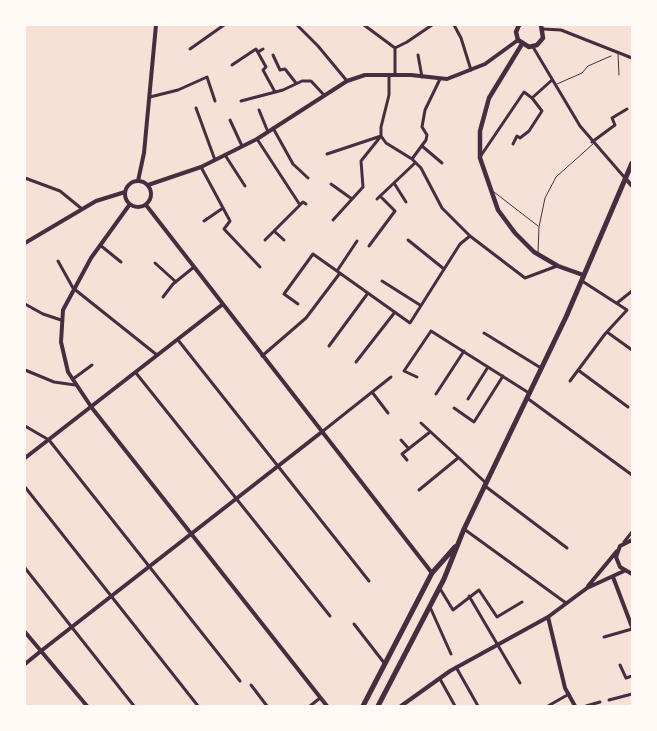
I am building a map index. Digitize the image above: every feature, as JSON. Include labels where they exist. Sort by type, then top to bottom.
[{"type":"main road","points":[[516,26],[520,42],[489,98],[480,131],[480,158],[498,210],[514,233],[538,254],[582,278]]},
{"type":"main road","points":[[520,42],[533,47],[543,38],[542,27]]},
{"type":"main road","points":[[378,706],[444,580],[464,529],[541,368],[632,163]]},
{"type":"main road","points":[[363,706],[432,573],[458,543]]},
{"type":"street","points":[[138,181],[150,97],[156,25]]},
{"type":"street","points":[[190,49],[224,25]]},
{"type":"street","points":[[298,25],[347,81]]},
{"type":"street","points":[[364,25],[394,48]]},
{"type":"street","points":[[394,48],[407,42],[426,26],[432,25]]},
{"type":"street","points":[[454,25],[461,38],[471,70]]},
{"type":"street","points":[[542,27],[561,30],[632,58]]},
{"type":"street","points":[[25,243],[82,209],[111,195],[125,192],[129,185],[138,181],[148,185],[201,167],[225,155],[268,132],[347,81],[365,75],[395,75],[447,80],[471,70],[520,42]]},
{"type":"street","points":[[533,47],[593,143],[632,186]]},
{"type":"street","points":[[394,48],[395,75]]},
{"type":"street","points":[[232,65],[256,49],[266,67],[263,70],[275,92]]},
{"type":"street","points":[[258,52],[263,49]]},
{"type":"street","points":[[273,55],[280,70],[285,69],[296,83]]},
{"type":"street","points":[[418,55],[422,77]]},
{"type":"street","points":[[389,75],[389,95],[380,127],[381,136],[386,143],[416,163],[442,208],[470,236],[525,278],[558,266]]},
{"type":"street","points":[[150,97],[178,90],[207,77],[215,101]]},
{"type":"street","points":[[412,159],[426,140],[427,135],[422,127],[425,110],[440,79]]},
{"type":"street","points":[[532,98],[552,80]]},
{"type":"street","points":[[241,101],[275,92],[296,83],[311,81],[324,95]]},
{"type":"street","points":[[480,158],[524,92],[532,98],[542,111],[529,131],[520,138],[517,136],[513,144]]},
{"type":"street","points":[[196,108],[215,160]]},
{"type":"street","points":[[593,143],[615,125],[612,118],[627,109]]},
{"type":"street","points":[[259,110],[268,132]]},
{"type":"street","points":[[230,120],[242,146]]},
{"type":"street","points":[[273,128],[293,164],[308,178]]},
{"type":"street","points":[[327,154],[381,136]]},
{"type":"street","points":[[333,220],[363,187],[361,161],[381,136]]},
{"type":"street","points":[[256,139],[300,205]]},
{"type":"street","points":[[422,146],[442,163]]},
{"type":"street","points":[[225,155],[245,186]]},
{"type":"street","points":[[377,199],[416,163]]},
{"type":"street","points":[[201,167],[230,221],[224,229],[260,267]]},
{"type":"street","points":[[25,178],[60,191],[82,209]]},
{"type":"street","points":[[331,184],[352,199]]},
{"type":"street","points":[[394,184],[406,202]]},
{"type":"street","points":[[146,205],[151,196],[148,185]]},
{"type":"street","points":[[125,192],[130,204],[135,206],[146,205]]},
{"type":"street","points":[[369,246],[395,211],[380,196]]},
{"type":"street","points":[[266,240],[303,202],[306,204]]},
{"type":"street","points":[[130,204],[100,245],[73,288],[61,320],[63,358],[72,380],[92,408],[327,706]]},
{"type":"street","points":[[146,205],[432,573]]},
{"type":"street","points":[[204,221],[223,208]]},
{"type":"street","points":[[274,231],[284,240]]},
{"type":"street","points":[[298,304],[284,294],[313,254],[410,323],[460,244],[470,236]]},
{"type":"street","points":[[408,240],[444,269]]},
{"type":"street","points":[[262,356],[306,318],[357,241]]},
{"type":"street","points":[[100,245],[121,262]]},
{"type":"street","points":[[58,261],[73,288],[158,356]]},
{"type":"street","points":[[155,263],[176,282]]},
{"type":"street","points":[[163,297],[176,282],[194,267]]},
{"type":"street","points":[[570,381],[607,332],[627,310],[582,278]]},
{"type":"street","points":[[382,281],[420,305]]},
{"type":"street","points":[[617,303],[632,290]]},
{"type":"street","points":[[329,346],[368,293]]},
{"type":"street","points":[[25,304],[43,314],[61,320]]},
{"type":"street","points":[[25,458],[92,408],[223,304]]},
{"type":"street","points":[[356,362],[394,312]]},
{"type":"street","points":[[417,377],[404,370],[431,331],[503,376],[632,475]]},
{"type":"street","points":[[607,332],[632,350]]},
{"type":"street","points":[[484,333],[541,368]]},
{"type":"street","points":[[178,340],[369,581]]},
{"type":"street","points":[[436,394],[464,351]]},
{"type":"street","points":[[72,380],[92,365]]},
{"type":"street","points":[[468,399],[488,367]]},
{"type":"street","points":[[25,370],[54,382],[75,385]]},
{"type":"street","points":[[578,370],[628,407]]},
{"type":"street","points":[[136,373],[330,616]]},
{"type":"street","points":[[454,408],[474,422],[503,376]]},
{"type":"street","points":[[25,664],[391,377]]},
{"type":"street","points":[[372,392],[388,413]]},
{"type":"street","points":[[421,423],[485,484],[567,548]]},
{"type":"street","points":[[25,426],[48,440],[240,681]]},
{"type":"street","points":[[408,460],[402,454],[430,432]]},
{"type":"street","points":[[401,440],[409,449]]},
{"type":"street","points":[[419,490],[458,458]]},
{"type":"street","points":[[25,487],[198,706]]},
{"type":"street","points":[[464,529],[567,604]]},
{"type":"street","points":[[401,706],[456,667],[548,617],[567,604],[587,588],[632,532]]},
{"type":"street","points":[[624,542],[632,540]]},
{"type":"street","points":[[617,551],[617,562],[624,571],[632,574]]},
{"type":"street","points":[[25,568],[134,706]]},
{"type":"street","points":[[587,588],[624,571]]},
{"type":"street","points":[[604,636],[632,628],[614,577]]},
{"type":"street","points":[[439,587],[453,610],[478,590],[497,617],[522,602]]},
{"type":"street","points":[[469,596],[520,684]]},
{"type":"street","points":[[430,607],[451,654]]},
{"type":"street","points":[[548,617],[558,664],[575,706]]},
{"type":"street","points":[[354,624],[385,664]]},
{"type":"street","points":[[25,632],[87,706]]},
{"type":"street","points":[[620,665],[626,678],[632,676]]},
{"type":"street","points":[[456,667],[478,706]]},
{"type":"street","points":[[440,678],[455,706]]},
{"type":"street","points":[[251,684],[267,706]]},
{"type":"street","points":[[548,706],[569,694]]},
{"type":"street","points":[[609,700],[632,694]]},
{"type":"street","points":[[310,706],[320,698]]},
{"type":"street","points":[[586,706],[600,702]]},
{"type":"lane","points":[[618,52],[619,75]]},
{"type":"lane","points":[[555,85],[611,56]]},
{"type":"lane","points":[[538,254],[539,227],[545,198],[556,177],[593,143]]},
{"type":"lane","points":[[489,187],[508,205],[539,227]]}]
